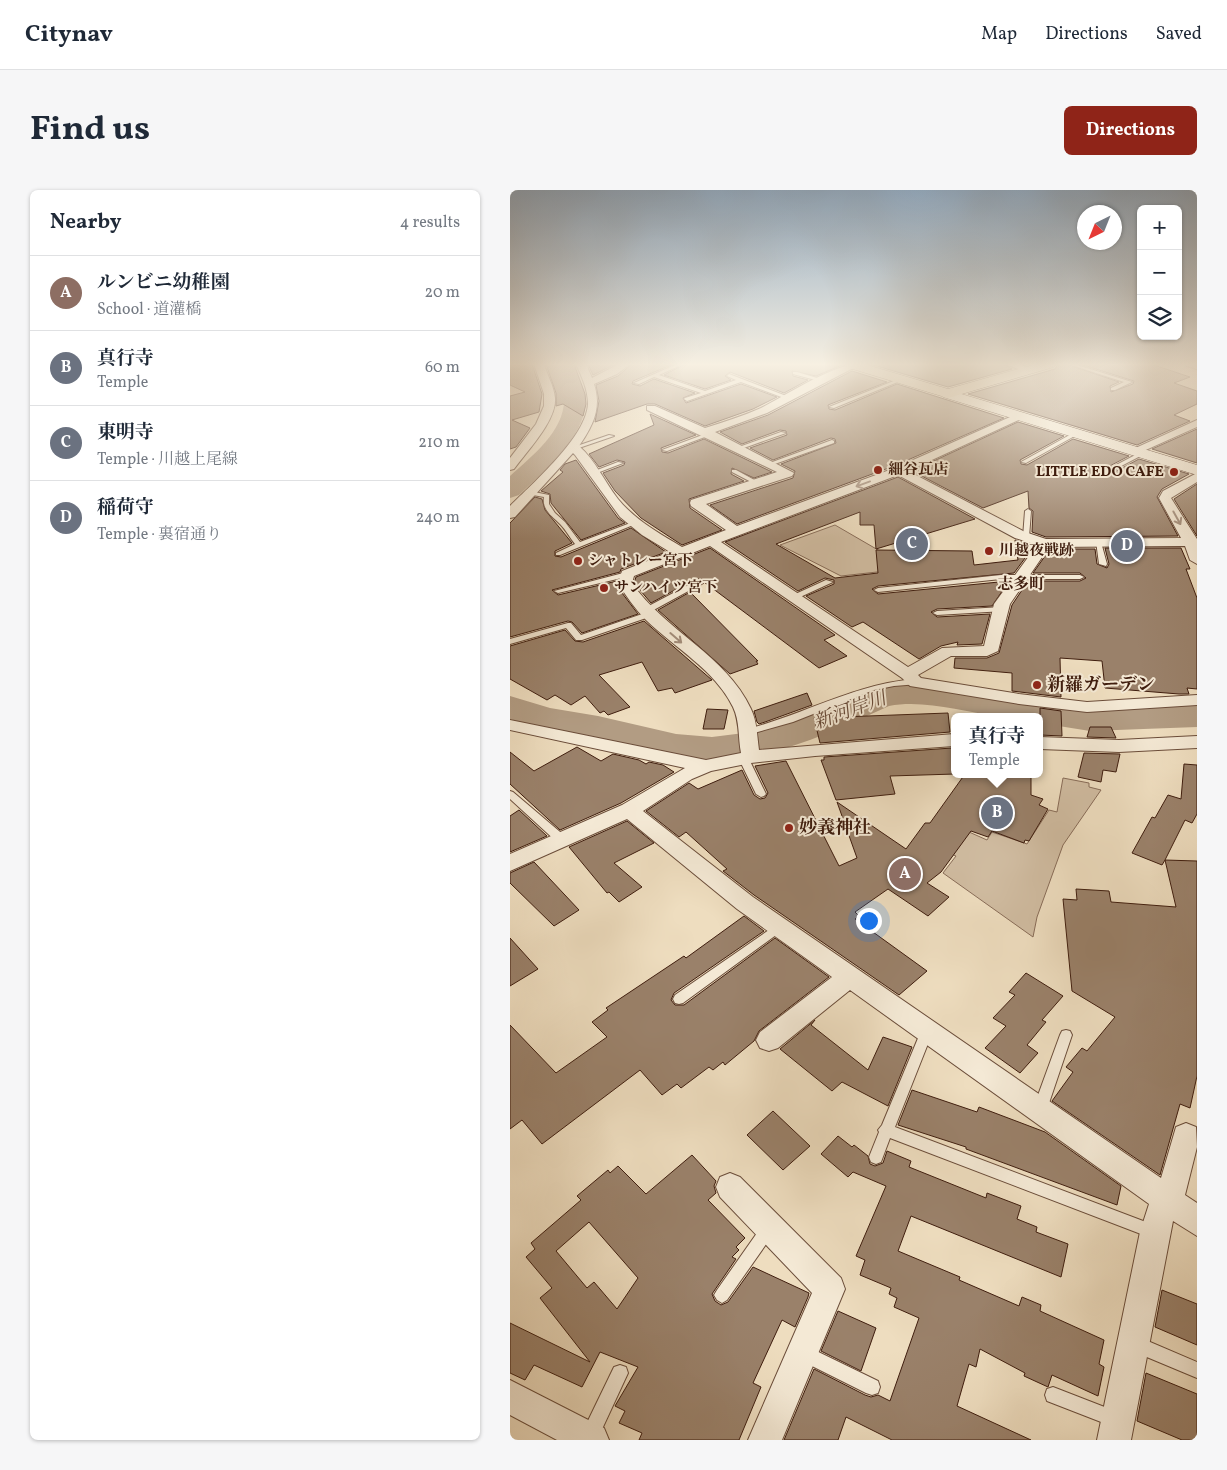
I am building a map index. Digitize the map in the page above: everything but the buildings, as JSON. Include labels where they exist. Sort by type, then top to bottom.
[{"type":"street","points":[[511,461],[543,422]]},
{"type":"street","points":[[510,514],[573,447],[582,435],[587,422]]},
{"type":"street","points":[[683,422],[788,473],[696,503],[736,531]]},
{"type":"street","points":[[708,433],[735,422]]},
{"type":"street","points":[[748,747],[742,709],[730,690],[698,657],[632,598],[624,583],[627,574],[680,552],[899,471],[1005,422]]},
{"type":"street","points":[[1041,422],[1197,470]]},
{"type":"street","points":[[1139,452],[1197,423]]},
{"type":"street","points":[[573,447],[595,472],[619,508],[635,523],[680,552]]},
{"type":"street","points":[[899,471],[1026,538],[1045,543],[1194,543]]},
{"type":"street","points":[[1197,477],[1167,494],[1165,498],[1194,543],[1197,560]]},
{"type":"street","points":[[711,541],[795,596],[912,678],[1019,700],[1087,707],[1136,706],[1197,700]]},
{"type":"street","points":[[912,678],[948,651],[987,651],[992,648],[1002,604],[1045,543]]},
{"type":"street","points":[[510,725],[706,766]]},
{"type":"street","points":[[510,863],[629,810],[685,775],[748,747],[951,740]]},
{"type":"street","points":[[1043,743],[1119,746],[1197,742]]},
{"type":"street","points":[[629,810],[745,903],[1197,1221]]},
{"type":"street","points":[[769,1040],[850,977]]},
{"type":"street","points":[[1115,1430],[1155,1232],[1186,1136]]},
{"type":"street","points":[[730,1187],[770,1226],[830,1290],[765,1440]]},
{"type":"street","points":[[510,1397],[591,1439]]},
{"type":"lane","points":[[739,448],[783,432]]},
{"type":"lane","points":[[665,450],[708,433]]},
{"type":"lane","points":[[1024,462],[1077,433]]},
{"type":"lane","points":[[573,447],[611,436]]},
{"type":"lane","points":[[770,464],[832,442]]},
{"type":"lane","points":[[1104,473],[1139,452]]},
{"type":"lane","points":[[595,472],[620,463]]},
{"type":"lane","points":[[734,471],[757,483]]},
{"type":"lane","points":[[529,493],[547,496],[546,504],[552,514],[563,523],[579,545]]},
{"type":"lane","points":[[1026,538],[1028,511]]},
{"type":"lane","points":[[558,554],[635,523]]},
{"type":"lane","points":[[1098,542],[1103,564]]},
{"type":"lane","points":[[558,592],[627,574]]},
{"type":"lane","points":[[878,590],[1001,576],[1080,578]]},
{"type":"lane","points":[[795,596],[828,582]]},
{"type":"lane","points":[[510,642],[568,625],[579,638],[647,613],[699,583]]},
{"type":"lane","points":[[937,613],[1002,609]]},
{"type":"lane","points":[[761,794],[748,747],[776,726],[850,694],[912,678]]},
{"type":"lane","points":[[510,794],[562,840]]},
{"type":"lane","points":[[679,998],[780,927]]},
{"type":"lane","points":[[876,1157],[927,1031]]},
{"type":"lane","points":[[1040,1110],[1066,1035]]},
{"type":"lane","points":[[886,1130],[1155,1232]]},
{"type":"lane","points":[[722,1295],[770,1226]]},
{"type":"lane","points":[[1133,1342],[1197,1370]]},
{"type":"lane","points":[[802,1352],[872,1387]]},
{"type":"lane","points":[[591,1439],[620,1373]]},
{"type":"lane","points":[[1053,1395],[1115,1430]]},
{"type":"shaded area","points":[[835,525],[885,554],[931,566],[841,576],[780,545]]},
{"type":"shaded area","points":[[1063,778],[1089,783],[1089,787],[1101,790],[1063,845],[1037,917],[1033,937],[943,873],[956,856],[951,854],[969,832],[987,840],[992,832],[1027,844],[1049,810],[1057,812]]},
{"type":"waterway","name":"新河岸川","points":[[510,490],[552,448],[570,422]]},
{"type":"waterway","name":"新河岸川","points":[[510,707],[545,718],[598,727],[676,746],[712,749],[772,741],[800,732],[879,697],[899,693],[930,695],[1090,720],[1197,716]]},
{"type":"place","name":"細谷瓦店","points":[[878,470]]},
{"type":"place","name":"LITTLE EDO CAFE","points":[[1174,472]]},
{"type":"place","name":"東明寺","points":[[912,544]]},
{"type":"place","name":"稲荷守","points":[[1127,546]]},
{"type":"place","name":"川越夜戦跡","points":[[989,551]]},
{"type":"place","name":"シャトレー宮下","points":[[578,561]]},
{"type":"place","name":"サンハイツ宮下","points":[[604,588]]},
{"type":"place","name":"新羅ガーデン","points":[[1037,685]]},
{"type":"place","name":"真行寺","points":[[997,813]]},
{"type":"place","name":"妙義神社","points":[[789,828]]},
{"type":"place","name":"ルンビニ幼稚園","points":[[905,874]]},
{"type":"district","name":"志多町","points":[[1021,585]]}]
